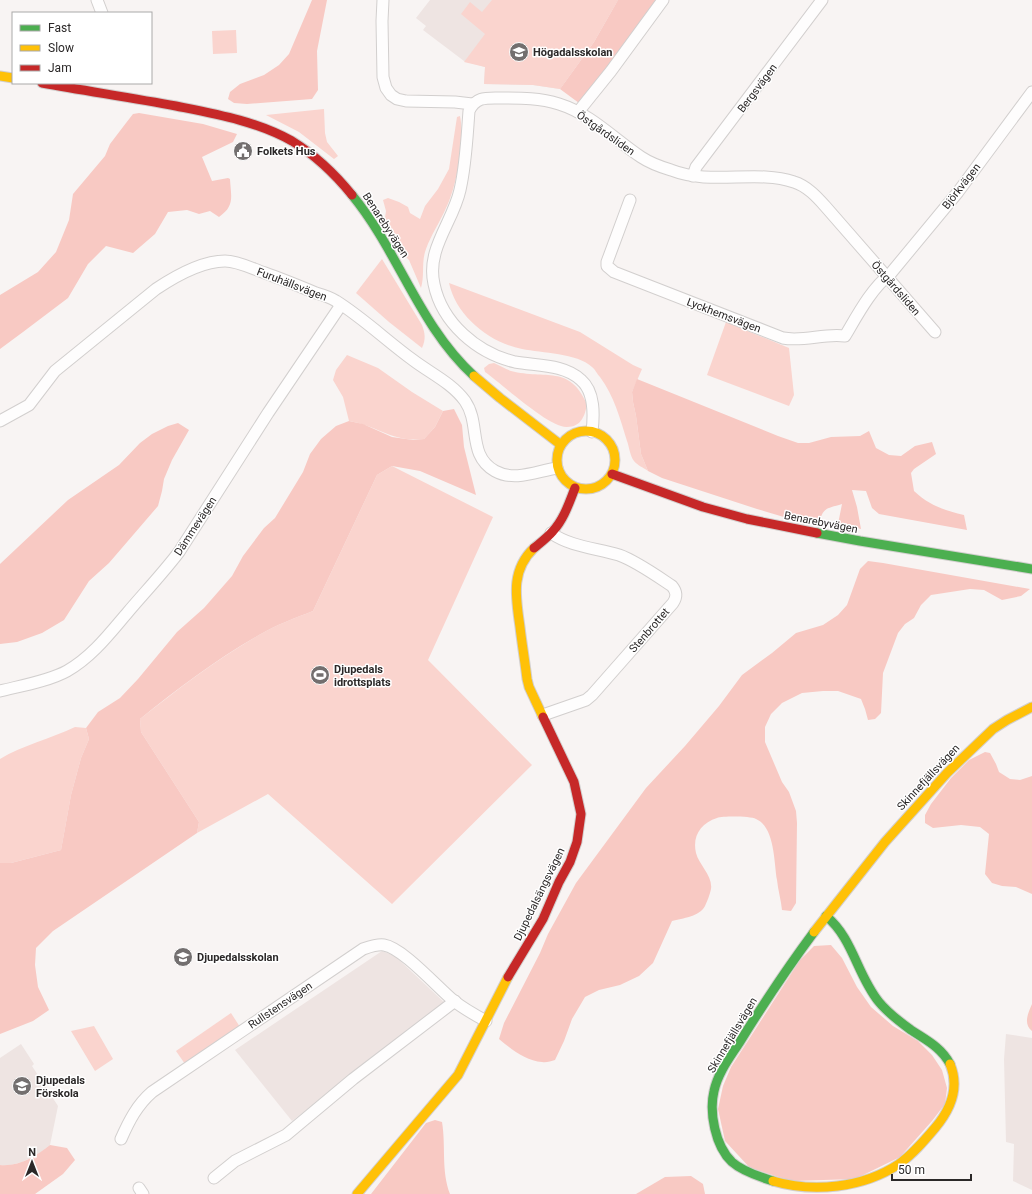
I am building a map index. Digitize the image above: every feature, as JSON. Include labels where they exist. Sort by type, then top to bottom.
[{"type":"street","points":[[97,0],[102,12]]},
{"type":"street","points":[[383,0],[383,77],[386,88],[391,95],[397,99],[406,101],[455,102],[472,104],[469,111],[460,190],[456,204],[435,248],[432,267],[434,283],[443,309],[466,337],[494,355],[514,361],[557,368],[582,380],[588,390],[592,403],[594,414],[592,432]]},
{"type":"street","points":[[578,112],[611,71],[663,0]]},
{"type":"street","name":"Bergsvägen","points":[[693,176],[696,167],[822,0]]},
{"type":"street","points":[[0,76],[12,78]]},
{"type":"street","name":"Benarebyvägen","points":[[48,84],[232,117],[259,125],[304,150],[324,165],[334,175],[368,216],[384,241],[423,312],[448,348],[473,375],[499,399],[561,445]]},
{"type":"street","name":"Björkvägen","points":[[886,277],[891,273],[958,192],[1032,92]]},
{"type":"street","name":"Östgårdsliden","points":[[472,104],[482,99],[534,99],[560,105],[589,118],[642,158],[673,171],[710,178],[766,178],[795,182],[816,196],[935,332]]},
{"type":"street","name":"Lyckhemsvägen","points":[[630,200],[607,262],[608,268],[614,272],[783,338],[793,340],[837,335],[845,336],[861,308],[886,277]]},
{"type":"street","name":"Furuhällsvägen","points":[[0,422],[29,405],[56,371],[150,294],[172,278],[199,266],[226,261],[236,263],[293,283],[334,300],[445,382],[466,402],[473,425],[479,455],[485,463],[496,471],[517,476],[557,468]]},
{"type":"street","name":"Dämmevägen","points":[[0,691],[34,683],[66,672],[82,661],[102,642],[175,557],[341,305]]},
{"type":"street","points":[[581,431],[592,432],[603,436],[611,445],[616,462],[612,474],[606,482],[596,488],[586,490],[575,488],[566,482],[559,473],[557,468],[557,455],[561,445],[566,439],[575,433],[581,431]]},
{"type":"street","name":"Benarebyvägen","points":[[612,474],[696,504],[747,519],[852,540],[1032,570]]},
{"type":"street","name":"Djupedalsängsvägen","points":[[357,1194],[458,1075],[511,972],[543,919],[559,882],[572,859],[577,842],[581,814],[574,782],[529,687],[516,595],[516,585],[522,561],[530,551],[551,533],[564,516],[575,488]]},
{"type":"street","name":"Stenbrottet","points":[[543,715],[586,700],[592,695],[673,603],[676,595],[672,586],[626,558],[573,544],[559,539],[551,533]]},
{"type":"street","name":"Skinnefjällsvägen","points":[[826,916],[837,924],[844,934],[863,977],[870,990],[882,1005],[903,1025],[933,1043],[946,1055],[951,1065],[954,1078],[953,1101],[947,1114],[919,1147],[904,1161],[886,1172],[869,1179],[848,1184],[819,1187],[799,1186],[779,1183],[754,1174],[732,1162],[725,1152],[720,1142],[712,1116],[712,1106],[714,1090],[731,1055],[771,993],[826,916],[937,783],[962,757],[998,726],[1032,708]]},
{"type":"street","name":"Rullstensvägen","points":[[121,1139],[130,1118],[142,1101],[152,1092],[363,949],[383,945],[398,951],[437,984],[454,1001],[486,1021]]},
{"type":"street","points":[[214,1178],[235,1161],[286,1135],[352,1079],[454,1001]]},
{"type":"shaded area","points":[[312,0],[327,0],[317,51],[318,90],[312,99],[247,104],[234,103],[228,99],[230,92],[240,84],[264,75],[279,65],[289,54]]},
{"type":"shaded area","name":"Högadalsskolan","points":[[430,0],[618,0],[560,89],[533,85],[484,84],[485,67],[464,61],[423,30],[426,26],[416,18]]},
{"type":"shaded area","name":"Högadalsskolan","points":[[492,0],[618,0],[594,42],[560,89],[533,85],[484,84],[485,67],[464,62],[485,34],[461,14],[470,2],[482,12]]},
{"type":"shaded area","points":[[618,0],[656,0],[619,55],[579,103],[560,89],[594,42]]},
{"type":"shaded area","points":[[236,30],[237,53],[213,54],[212,31]]},
{"type":"shaded area","points":[[324,109],[327,142],[338,156],[334,159],[299,132],[266,115]]},
{"type":"shaded area","points":[[139,113],[203,124],[237,134],[233,142],[202,157],[212,181],[228,178],[230,179],[231,201],[228,209],[219,217],[210,211],[199,214],[187,210],[168,212],[155,234],[133,253],[106,246],[88,264],[68,298],[0,349],[0,295],[38,272],[56,252],[69,220],[73,194],[105,156],[110,144],[133,114]]},
{"type":"shaded area","points":[[460,116],[461,149],[457,175],[450,199],[426,249],[421,288],[409,260],[403,254],[385,218],[386,211],[383,200],[388,198],[399,202],[408,207],[410,213],[420,219],[425,206],[438,189],[449,169],[457,117]]},
{"type":"shaded area","points":[[382,259],[422,325],[425,336],[422,348],[356,293]]},
{"type":"shaded area","points":[[449,283],[580,332],[642,369],[632,392],[641,454],[648,471],[634,461],[613,400],[605,384],[593,368],[586,362],[569,356],[522,349],[498,341],[476,326],[467,317],[453,295]]},
{"type":"shaded area","points":[[726,322],[789,348],[794,395],[789,406],[707,375]]},
{"type":"shaded area","points":[[347,355],[378,368],[412,392],[443,411],[435,427],[424,439],[404,439],[369,426],[349,421],[343,397],[333,380],[336,370]]},
{"type":"shaded area","points":[[494,363],[511,371],[555,376],[564,378],[572,383],[580,391],[587,404],[582,420],[572,427],[567,427],[559,425],[537,413],[485,372],[484,368],[489,364]]},
{"type":"shaded area","points":[[637,379],[798,443],[809,443],[831,437],[860,436],[869,431],[876,448],[889,455],[901,456],[915,446],[932,442],[936,454],[914,469],[911,473],[914,491],[938,507],[964,515],[967,530],[879,514],[872,508],[866,491],[852,490],[861,529],[838,524],[842,504],[826,510],[822,514],[819,524],[804,523],[662,478],[648,471],[641,454],[632,392]]},
{"type":"shaded area","points":[[454,409],[462,425],[464,447],[476,495],[420,471],[392,466],[377,475],[313,611],[272,628],[243,644],[198,674],[140,719],[141,732],[199,822],[197,833],[53,931],[36,948],[35,965],[38,987],[49,1010],[33,1021],[0,1034],[0,863],[11,863],[61,850],[71,795],[81,758],[89,739],[86,728],[98,712],[120,698],[138,679],[177,632],[204,608],[232,576],[243,556],[264,528],[275,518],[303,472],[310,454],[321,439],[336,426],[349,421],[363,424],[392,437],[413,440],[424,439],[435,427],[443,411]]},
{"type":"shaded area","points":[[178,423],[189,430],[172,460],[164,479],[158,506],[109,563],[89,581],[64,620],[42,633],[17,642],[0,644],[0,564],[68,500],[119,465],[140,443],[152,434]]},
{"type":"shaded area","name":"Djupedals idrottsplats","points":[[392,466],[493,517],[428,660],[532,765],[392,904],[268,794],[197,833],[199,822],[141,732],[140,719],[198,675],[243,644],[272,628],[313,611],[377,475]]},
{"type":"shaded area","points":[[868,561],[1030,589],[1021,596],[1002,600],[984,590],[970,589],[931,595],[921,605],[914,618],[905,624],[898,633],[883,673],[881,713],[875,719],[868,720],[861,699],[838,691],[802,693],[782,703],[771,714],[765,727],[765,742],[782,782],[789,792],[796,811],[796,903],[791,911],[782,910],[770,837],[762,823],[753,818],[743,817],[720,817],[711,820],[702,827],[695,841],[696,853],[708,875],[711,884],[709,896],[702,910],[695,915],[672,921],[653,963],[639,976],[620,985],[599,990],[585,997],[572,1019],[555,1060],[545,1062],[536,1061],[519,1054],[509,1047],[499,1039],[504,1023],[540,953],[548,934],[576,883],[646,788],[685,746],[719,706],[742,675],[796,633],[823,625],[838,615],[847,605],[860,569]]},
{"type":"shaded area","points":[[75,727],[86,728],[89,739],[81,758],[71,795],[61,850],[11,863],[0,863],[0,759],[18,750]]},
{"type":"shaded area","points":[[985,752],[990,753],[999,772],[1010,779],[1020,780],[1032,776],[1032,894],[1016,887],[1002,886],[992,883],[985,874],[989,834],[980,827],[961,825],[933,828],[925,823],[925,815],[931,804],[951,778],[969,760]]},
{"type":"shaded area","points":[[831,945],[842,958],[857,987],[871,1007],[893,1026],[918,1041],[932,1055],[942,1070],[947,1088],[945,1104],[900,1157],[855,1179],[792,1181],[750,1168],[725,1141],[718,1109],[723,1086],[731,1067],[800,960],[814,946]]},
{"type":"shaded area","points":[[382,951],[395,956],[446,1004],[292,1121],[235,1050]]},
{"type":"shaded area","points":[[1032,1004],[1032,1031],[1027,1022]]},
{"type":"shaded area","points":[[231,1013],[240,1027],[185,1064],[176,1051]]},
{"type":"shaded area","points":[[94,1026],[113,1059],[95,1071],[71,1031]]},
{"type":"shaded area","points":[[1006,1034],[1032,1038],[1032,1190],[1013,1181],[1014,1144],[1006,1142],[1004,1059]]},
{"type":"shaded area","name":"Djupedals Förskola","points":[[21,1044],[34,1064],[32,1066],[58,1106],[50,1145],[37,1155],[22,1162],[7,1166],[0,1165],[0,1058]]},
{"type":"shaded area","points":[[435,1120],[442,1122],[447,1185],[450,1194],[371,1194],[426,1123]]},
{"type":"shaded area","points":[[50,1145],[67,1148],[75,1160],[63,1174],[35,1194],[0,1194],[0,1165],[14,1164],[27,1160]]},
{"type":"shaded area","points":[[691,1176],[703,1184],[705,1194],[636,1194],[665,1177]]},
{"type":"traffic: fast","points":[[352,195],[383,240],[438,335],[474,376]]},
{"type":"traffic: fast","points":[[817,533],[1032,569]]},
{"type":"traffic: fast","points":[[826,916],[843,935],[865,980],[879,1002],[898,1021],[938,1048],[950,1064]]},
{"type":"traffic: fast","points":[[773,1181],[746,1171],[732,1162],[726,1155],[721,1147],[713,1118],[712,1109],[714,1091],[718,1077],[729,1058],[776,985],[814,932]]},
{"type":"traffic: slow","points":[[0,76],[12,78]]},
{"type":"traffic: slow","points":[[474,376],[561,445]]},
{"type":"traffic: slow","points":[[580,431],[592,431],[602,435],[611,444],[615,454],[615,460],[615,466],[607,481],[592,489],[580,489],[570,485],[561,476],[557,466],[557,454],[561,444],[570,435],[580,431]]},
{"type":"traffic: slow","points":[[534,548],[526,557],[521,566],[516,585],[516,595],[527,679],[529,687],[543,717]]},
{"type":"traffic: slow","points":[[814,932],[885,842],[947,773],[993,729],[1032,707]]},
{"type":"traffic: slow","points":[[357,1194],[458,1075],[508,977]]},
{"type":"traffic: slow","points":[[773,1181],[804,1187],[838,1186],[870,1178],[899,1164],[914,1152],[927,1138],[946,1113],[954,1090],[953,1073],[950,1064]]},
{"type":"traffic: jam","points":[[48,84],[221,115],[264,128],[292,141],[309,152],[332,172],[352,195]]},
{"type":"traffic: jam","points":[[612,474],[703,507],[747,519],[817,533]]},
{"type":"traffic: jam","points":[[534,548],[557,526],[566,511],[575,488]]},
{"type":"traffic: jam","points":[[508,977],[543,919],[559,882],[570,862],[577,842],[581,814],[574,782],[543,717]]},
{"type":"place","name":"Högadalsskolan","points":[[519,52]]},
{"type":"place","name":"Folkets Hus","points":[[243,151]]},
{"type":"place","name":"Djupedals idrottsplats","points":[[320,675]]},
{"type":"place","name":"Djupedalsskolan","points":[[183,957]]},
{"type":"place","name":"Djupedals Förskola","points":[[22,1086]]}]
